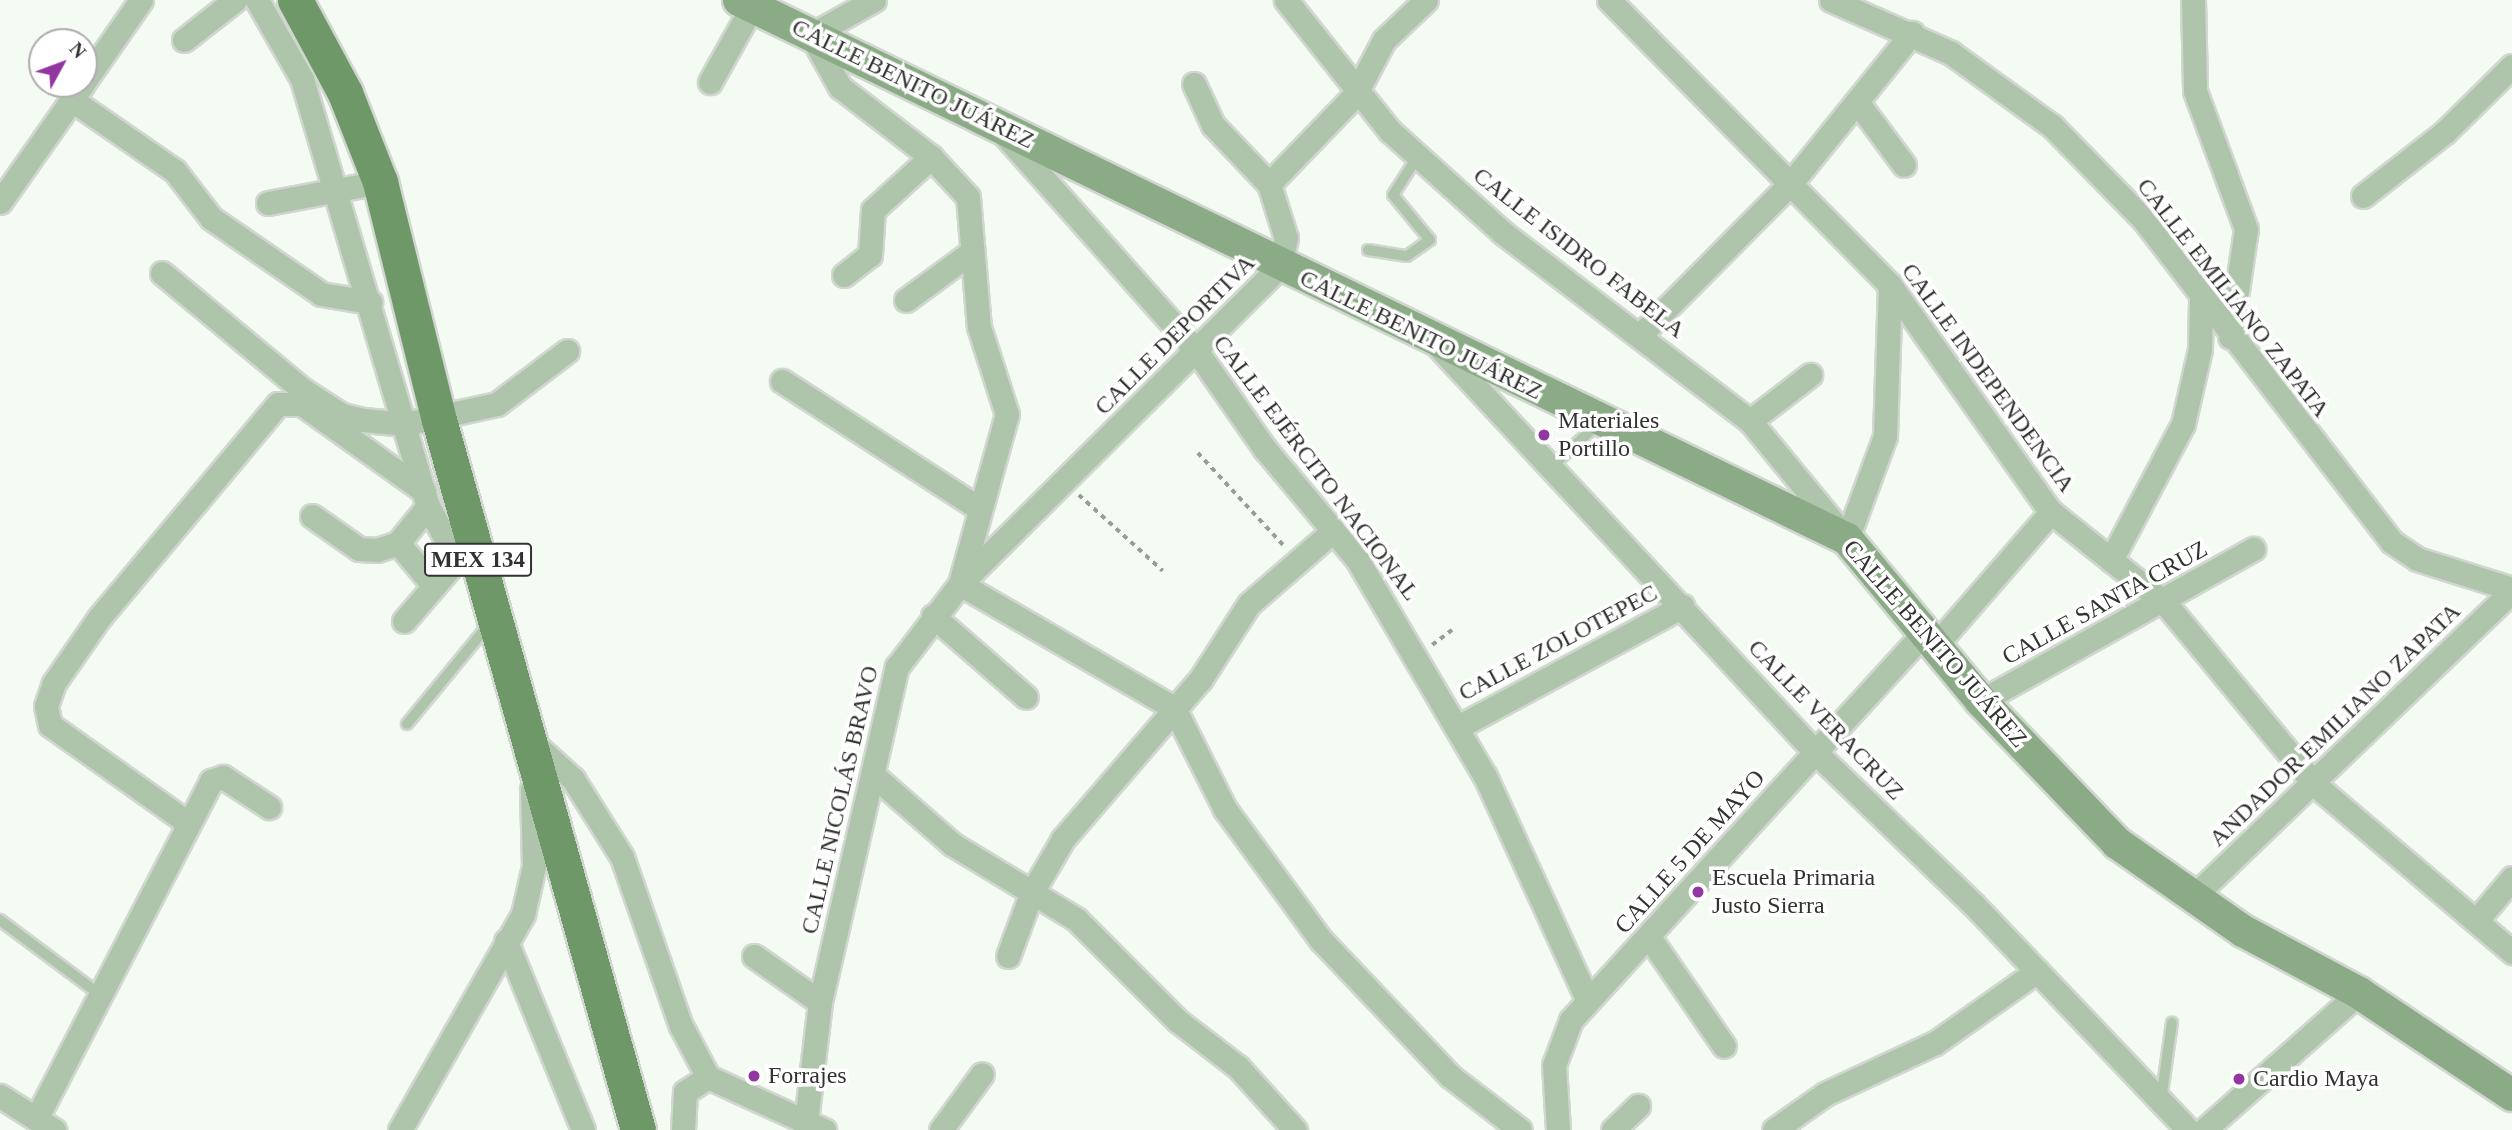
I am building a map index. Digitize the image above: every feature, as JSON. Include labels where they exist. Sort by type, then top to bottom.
[{"type":"main road","name":"MEX 134","points":[[295,0],[345,93],[380,182],[439,419],[470,563],[494,618],[531,741],[638,1130]]},
{"type":"main road","name":"CALLE BENITO JUÁREZ","points":[[746,4],[784,10],[811,35],[1599,422],[1847,539],[1981,701],[2118,843],[2194,896],[2359,993],[2512,1095]]},
{"type":"street","points":[[98,63],[142,0]]},
{"type":"street","points":[[184,40],[235,0]]},
{"type":"street","points":[[257,0],[302,79],[426,498],[470,563],[434,586],[404,621]]},
{"type":"street","points":[[811,35],[874,0]]},
{"type":"street","name":"CALLE ISIDRO FABELA","points":[[1286,0],[1355,95],[1418,156],[1502,232],[1750,421],[1847,539]]},
{"type":"street","points":[[1194,84],[1213,125],[1269,184],[1355,95],[1384,40],[1426,0]]},
{"type":"street","name":"CALLE INDEPENDENCIA","points":[[1609,0],[1889,285],[2051,512],[2165,603],[2314,784],[2512,952]]},
{"type":"street","points":[[2193,0],[2195,91],[2246,229],[2230,337]]},
{"type":"street","name":"CALLE EMILIANO ZAPATA","points":[[1837,1],[1912,33],[2001,86],[2052,126],[2144,220],[2230,337],[2392,542],[2417,559],[2512,590]]},
{"type":"street","points":[[710,82],[746,4]]},
{"type":"street","points":[[1640,335],[1791,183],[1912,33]]},
{"type":"street","name":"CALLE NICOLÁS BRAVO","points":[[811,35],[840,87],[931,157],[968,197],[970,253],[979,327],[1007,414],[978,508],[960,584],[933,616],[897,667],[820,1002],[812,1126]]},
{"type":"street","points":[[2363,196],[2445,132],[2512,66]]},
{"type":"street","points":[[0,202],[74,98]]},
{"type":"street","points":[[90,98],[175,171],[211,218],[321,294],[370,302]]},
{"type":"street","points":[[1858,103],[1904,164]]},
{"type":"street","name":"CALLE EJÉRCITO NACIONAL","points":[[993,123],[1198,352],[1265,449],[1333,531],[1419,655],[1458,727],[1588,1001]]},
{"type":"street","points":[[844,275],[870,255],[873,210],[931,157]]},
{"type":"street","points":[[268,203],[380,182]]},
{"type":"street","name":"CALLE DEPORTIVA","points":[[960,584],[1198,352],[1280,266],[1286,238],[1269,184]]},
{"type":"street","points":[[906,300],[970,253]]},
{"type":"street","points":[[162,273],[328,407],[342,415],[405,424],[439,419],[497,404],[566,351]]},
{"type":"street","points":[[1847,539],[1885,436],[1889,285]]},
{"type":"street","points":[[2111,560],[2183,424],[2200,349],[2201,299]]},
{"type":"street","points":[[381,342],[418,335]]},
{"type":"street","name":"CALLE VERACRUZ","points":[[1433,341],[1684,607],[1816,753],[2037,971],[2188,1130]]},
{"type":"street","points":[[1750,421],[1810,375]]},
{"type":"street","points":[[782,381],[978,508]]},
{"type":"street","points":[[188,823],[50,725],[46,706],[54,682],[99,618],[278,404],[302,404],[426,498]]},
{"type":"street","points":[[312,516],[359,549],[398,543],[426,498]]},
{"type":"street","points":[[1929,641],[2051,512]]},
{"type":"street","points":[[1008,956],[1031,894],[1063,839],[1142,753],[1174,708],[1209,667],[1228,628],[1297,561],[1333,531]]},
{"type":"street","points":[[398,543],[434,586]]},
{"type":"street","name":"CALLE SANTA CRUZ","points":[[1981,701],[2165,603],[2253,549]]},
{"type":"street","points":[[960,584],[1174,708],[1225,809],[1336,958],[1450,1076],[1520,1130]]},
{"type":"street","name":"ANDADOR EMILIANO ZAPATA","points":[[2194,896],[2314,784],[2512,590]]},
{"type":"street","name":"CALLE ZOLOTEPEC","points":[[1458,727],[1684,607]]},
{"type":"street","points":[[933,616],[1026,697]]},
{"type":"street","name":"CALLE 5 DE MAYO","points":[[1559,1130],[1557,1044],[1588,1001],[1816,753],[1929,641]]},
{"type":"street","points":[[400,1130],[523,914],[534,866],[531,741]]},
{"type":"street","points":[[531,741],[573,779],[622,857],[681,1026],[708,1077],[812,1126]]},
{"type":"street","points":[[873,775],[952,844],[1076,919],[1178,1021],[1247,1076],[1295,1130]]},
{"type":"street","points":[[0,1096],[45,1124],[102,996],[188,823],[217,777],[270,807]]},
{"type":"street","points":[[2476,921],[2512,878]]},
{"type":"street","points":[[1649,936],[1724,1046]]},
{"type":"street","points":[[506,941],[583,1130]]},
{"type":"street","points":[[754,956],[820,1002]]},
{"type":"street","points":[[1774,1130],[1825,1094],[1935,1043],[2037,971]]},
{"type":"street","points":[[2204,1130],[2359,993]]},
{"type":"street","points":[[941,1130],[982,1074]]},
{"type":"street","points":[[683,1130],[685,1092],[708,1077]]},
{"type":"street","points":[[1613,1130],[1638,1107]]},
{"type":"lane","points":[[1368,250],[1407,256],[1430,240],[1393,195],[1418,156]]},
{"type":"lane","points":[[1552,466],[1599,422]]},
{"type":"lane","points":[[407,724],[494,618]]},
{"type":"lane","points":[[0,920],[102,996]]},
{"type":"lane","points":[[2161,1100],[2172,1023]]},
{"type":"path","points":[[1198,453],[1297,561]]},
{"type":"path","points":[[1065,482],[1163,571]]},
{"type":"path","points":[[1419,655],[1452,630]]},
{"type":"place","name":"Materiales Portillo","points":[[1544,435]]},
{"type":"place","name":"Escuela Primaria Justo Sierra","points":[[1698,892]]},
{"type":"place","name":"Forrajes","points":[[754,1076]]},
{"type":"place","name":"Cardio Maya","points":[[2239,1079]]}]
